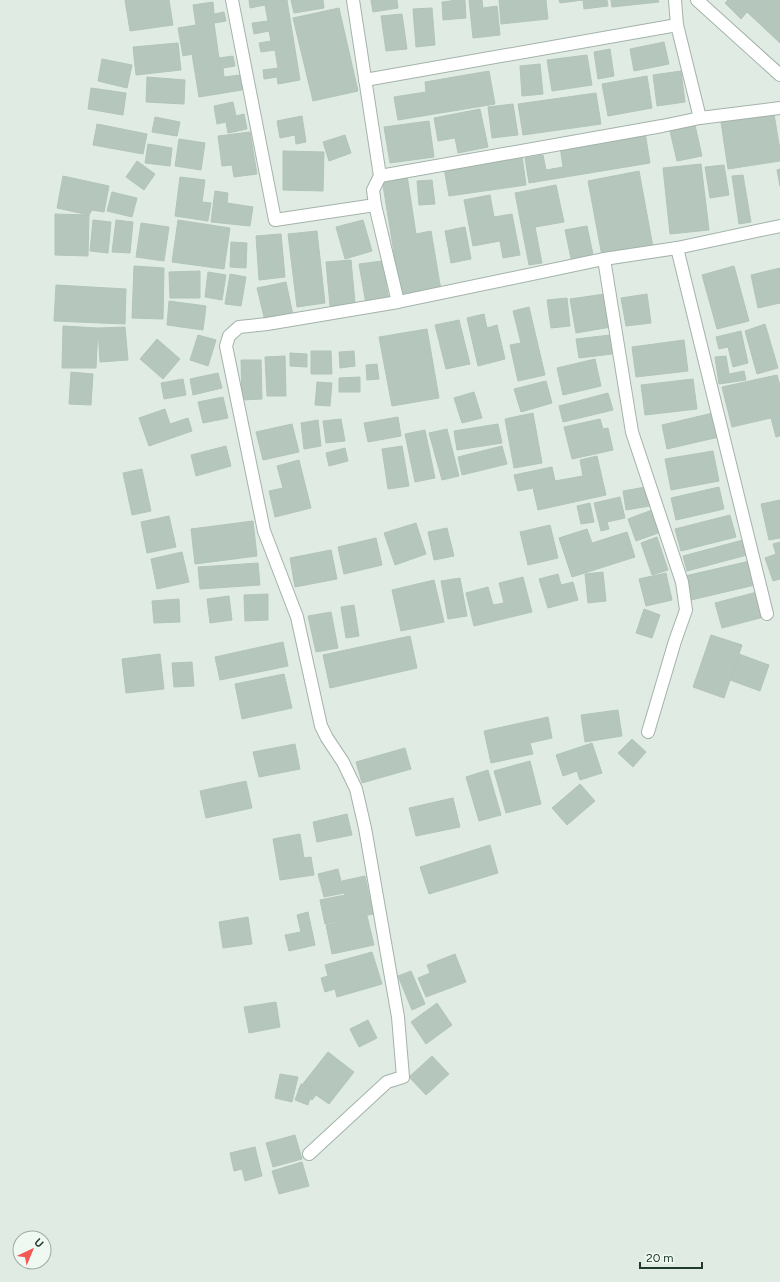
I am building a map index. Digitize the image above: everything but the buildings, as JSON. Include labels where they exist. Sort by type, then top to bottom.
[{"type":"street","points":[[232,0],[275,220],[375,205]]},
{"type":"street","points":[[353,0],[380,176],[373,190],[375,205],[398,302]]},
{"type":"street","points":[[676,0],[677,25],[700,118]]},
{"type":"street","points":[[697,0],[780,75]]},
{"type":"street","points":[[365,80],[677,25]]},
{"type":"street","points":[[380,176],[700,118],[780,108]]},
{"type":"street","points":[[308,1154],[387,1082],[403,1077],[398,1017],[365,828],[356,788],[343,762],[321,726],[297,617],[264,531],[226,346],[229,336],[239,327],[267,324],[398,302],[604,259],[677,248],[780,226]]},
{"type":"street","points":[[677,248],[767,614]]},
{"type":"street","points":[[604,259],[632,432],[682,582],[686,610],[675,641],[648,732]]}]
